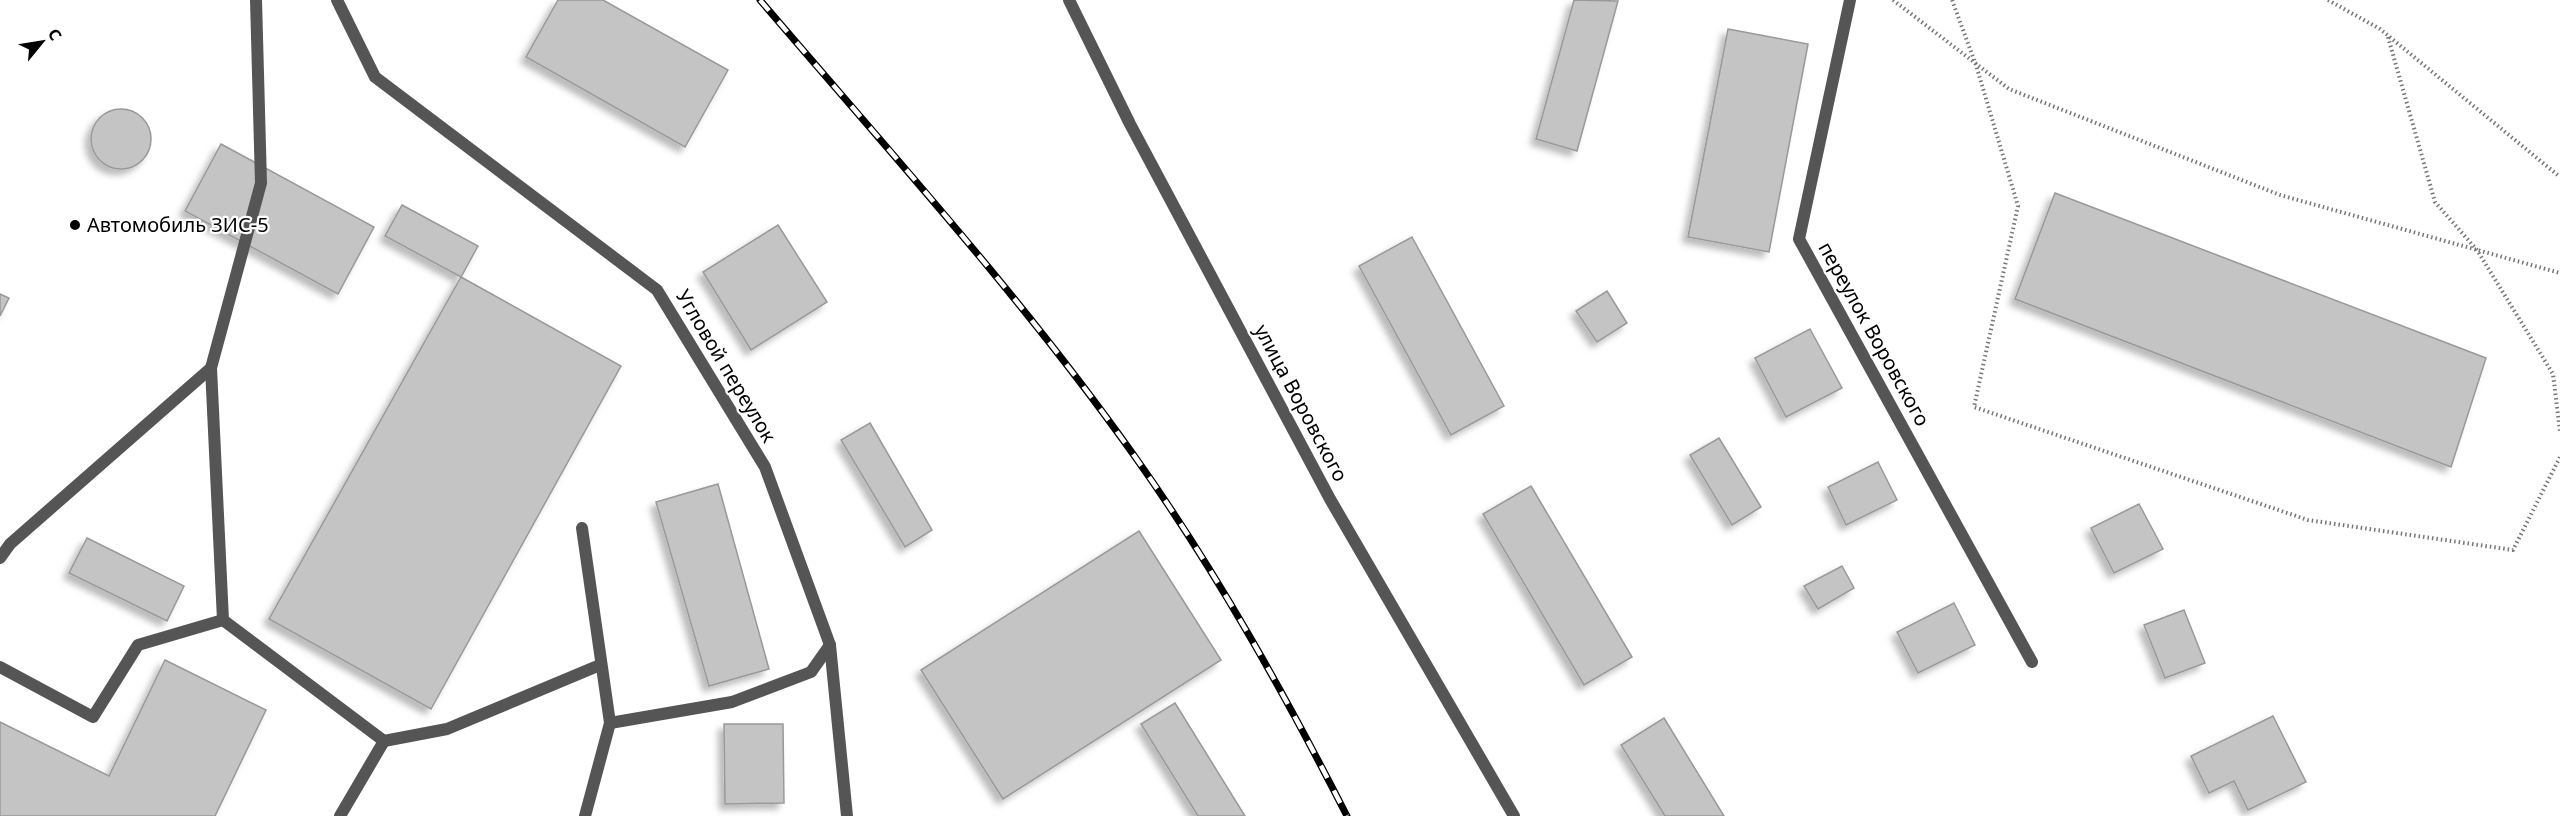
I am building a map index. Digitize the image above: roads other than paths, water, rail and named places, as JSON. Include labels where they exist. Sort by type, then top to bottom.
[{"type":"street","points":[[223,620],[211,368],[261,183],[256,0]]},
{"type":"street","name":"Угловой переулок","points":[[337,0],[375,77],[657,290],[765,467],[830,645],[847,816]]},
{"type":"street","name":"улица Воровского","points":[[1069,0],[1130,124],[1330,499],[1514,816]]},
{"type":"street","name":"переулок Воровского","points":[[1850,0],[1799,239],[2032,662]]},
{"type":"street","points":[[0,558],[10,544],[211,368]]},
{"type":"street","points":[[582,528],[610,723],[585,816]]},
{"type":"street","points":[[0,667],[93,717],[138,645],[223,620]]},
{"type":"street","points":[[223,620],[384,741],[447,729],[600,665]]},
{"type":"street","points":[[610,723],[732,702],[811,672],[830,645]]},
{"type":"street","points":[[340,816],[384,741]]},
{"type":"railway","points":[[760,0],[999,280],[1090,395],[1133,454],[1192,542],[1247,631],[1347,816]]},
{"type":"place","name":"Автомобиль ЗИС-5","points":[[75,225]]}]
